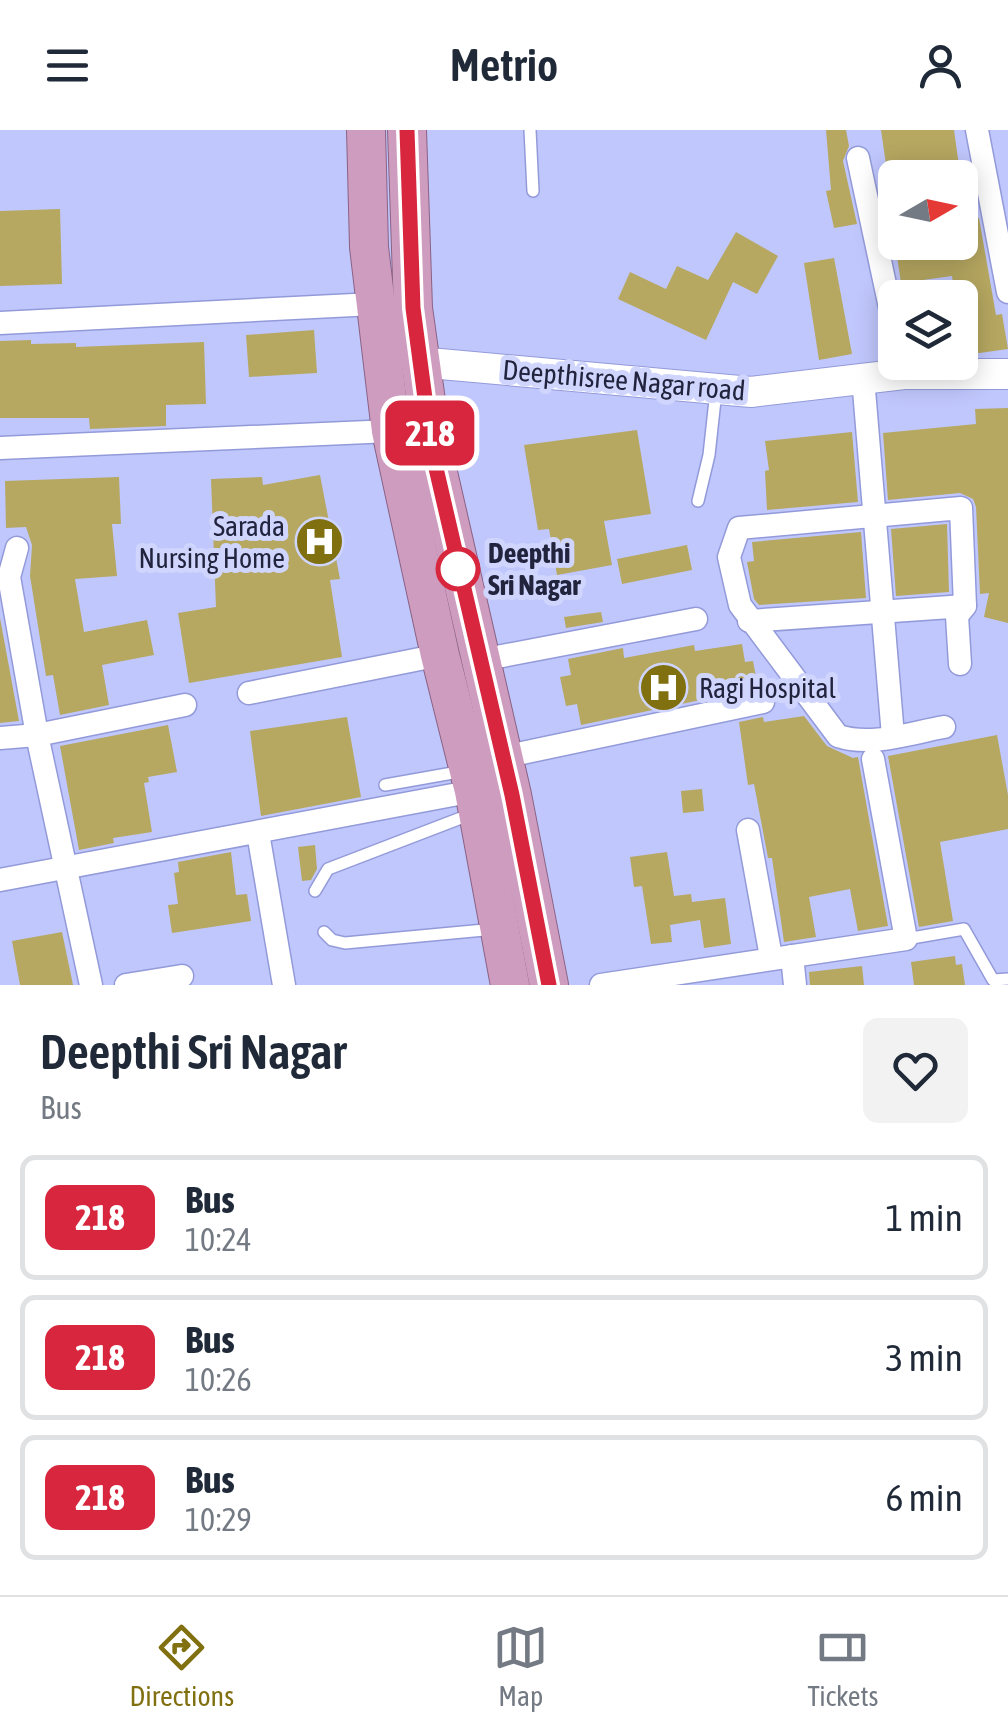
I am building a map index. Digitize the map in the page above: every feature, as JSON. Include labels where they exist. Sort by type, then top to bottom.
[{"type":"highway","points":[[366,130],[368,248],[392,432],[440,654],[549,985]]},
{"type":"highway","points":[[407,130],[418,362],[440,488],[480,660],[481,782],[510,985]]},
{"type":"street","points":[[977,130],[1008,292]]},
{"type":"street","points":[[858,158],[884,280]]},
{"type":"street","points":[[0,322],[374,304]]},
{"type":"street","name":"Deepthisree Nagar road","points":[[418,362],[750,392],[878,374]]},
{"type":"street","name":"Deepthisree Nagar road","points":[[978,372],[1008,374]]},
{"type":"street","points":[[863,378],[893,736]]},
{"type":"street","points":[[0,448],[392,432]]},
{"type":"street","points":[[944,727],[854,741],[838,736],[740,605],[729,557],[739,528],[962,508],[965,606],[956,616],[960,664]]},
{"type":"street","points":[[16,548],[5,576],[91,985]]},
{"type":"street","points":[[749,621],[965,606]]},
{"type":"street","points":[[480,660],[696,619]]},
{"type":"street","points":[[249,693],[440,654]]},
{"type":"street","points":[[0,880],[258,833],[481,782],[762,702]]},
{"type":"street","points":[[0,738],[37,735],[185,705]]},
{"type":"street","points":[[601,985],[906,940],[874,759]]},
{"type":"street","points":[[748,830],[782,957],[795,985]]},
{"type":"street","points":[[258,833],[284,985]]},
{"type":"street","points":[[126,985],[182,976]]},
{"type":"lane","points":[[530,130],[534,192]]},
{"type":"lane","points":[[698,501],[718,391]]},
{"type":"lane","points":[[384,785],[481,782]]},
{"type":"lane","points":[[315,891],[328,869],[481,782]]},
{"type":"lane","points":[[324,932],[332,940],[345,943],[501,928]]},
{"type":"lane","points":[[906,940],[964,929],[992,980],[1008,979]]},
{"type":"building","points":[[826,130],[846,130],[849,146],[843,161],[857,224],[834,228],[826,191],[831,190]]},
{"type":"building","points":[[881,130],[954,130],[958,160],[885,160]]},
{"type":"building","points":[[60,209],[62,284],[0,286],[0,211]]},
{"type":"building","points":[[978,218],[996,315],[1002,314],[1008,349],[978,353],[978,280],[953,280],[952,276],[901,280],[898,260],[978,260]]},
{"type":"building","points":[[736,232],[778,256],[757,294],[733,282],[706,340],[618,299],[630,272],[666,289],[677,266],[708,280]]},
{"type":"building","points":[[834,258],[852,354],[819,360],[804,263]]},
{"type":"building","points":[[314,330],[317,373],[249,377],[246,335]]},
{"type":"building","points":[[31,340],[31,344],[76,343],[76,347],[204,342],[206,404],[166,405],[166,426],[90,429],[89,418],[0,418],[0,341]]},
{"type":"building","points":[[1008,408],[1008,623],[984,617],[989,593],[980,594],[973,499],[960,493],[888,500],[883,433],[976,424],[975,409]]},
{"type":"building","points":[[637,430],[651,514],[604,521],[612,565],[557,575],[549,529],[538,530],[524,445]]},
{"type":"building","points":[[852,432],[858,502],[767,510],[765,471],[769,470],[765,441]]},
{"type":"building","points":[[320,475],[340,579],[330,580],[342,657],[189,683],[178,613],[216,607],[211,479],[262,477],[263,485]]},
{"type":"building","points":[[119,477],[121,524],[112,524],[117,576],[75,579],[84,632],[147,620],[154,655],[102,665],[109,705],[60,715],[53,675],[46,676],[30,576],[32,545],[26,527],[6,528],[5,481]]},
{"type":"building","points":[[947,524],[949,592],[896,596],[891,529]]},
{"type":"building","points":[[861,532],[866,598],[759,605],[754,599],[747,562],[754,561],[752,542]]},
{"type":"building","points":[[687,545],[692,570],[622,584],[617,559]]},
{"type":"building","points":[[601,612],[603,622],[566,628],[564,617]]},
{"type":"building","points":[[0,618],[19,721],[0,723]]},
{"type":"building","points":[[742,644],[745,662],[753,661],[758,688],[581,725],[577,704],[566,706],[560,677],[571,675],[568,659],[623,648],[624,658],[694,645],[695,651]]},
{"type":"building","points":[[804,716],[827,746],[858,757],[888,926],[858,931],[850,889],[809,897],[816,937],[784,942],[772,858],[768,858],[754,784],[748,785],[739,722]]},
{"type":"building","points":[[347,717],[361,797],[261,816],[250,731]]},
{"type":"building","points":[[168,725],[177,772],[148,777],[149,782],[144,783],[152,832],[113,838],[114,843],[79,850],[60,746]]},
{"type":"building","points":[[997,735],[1008,795],[1008,829],[940,842],[953,921],[919,927],[888,756]]},
{"type":"building","points":[[702,789],[704,811],[683,813],[681,791]]},
{"type":"building","points":[[315,845],[317,869],[311,880],[302,881],[298,847]]},
{"type":"building","points":[[231,852],[236,895],[247,894],[251,921],[172,933],[168,905],[178,904],[174,873],[179,872],[178,862]]},
{"type":"building","points":[[667,852],[674,896],[691,894],[692,902],[725,898],[731,944],[704,948],[700,920],[670,925],[672,942],[651,944],[642,886],[634,887],[630,857]]},
{"type":"building","points":[[62,932],[73,985],[20,985],[12,941]]},
{"type":"building","points":[[955,956],[956,965],[962,964],[965,985],[914,985],[911,962]]},
{"type":"building","points":[[862,966],[864,985],[810,985],[809,972]]},
{"type":"bus line","name":"218","points":[[407,130],[413,308],[432,451],[512,795],[549,985]]},
{"type":"place","name":"Sarada Nursing Home","points":[[320,542]]},
{"type":"place","name":"Deepthi Sri Nagar","points":[[458,569]]},
{"type":"place","name":"Ragi Hospital","points":[[664,688]]}]
